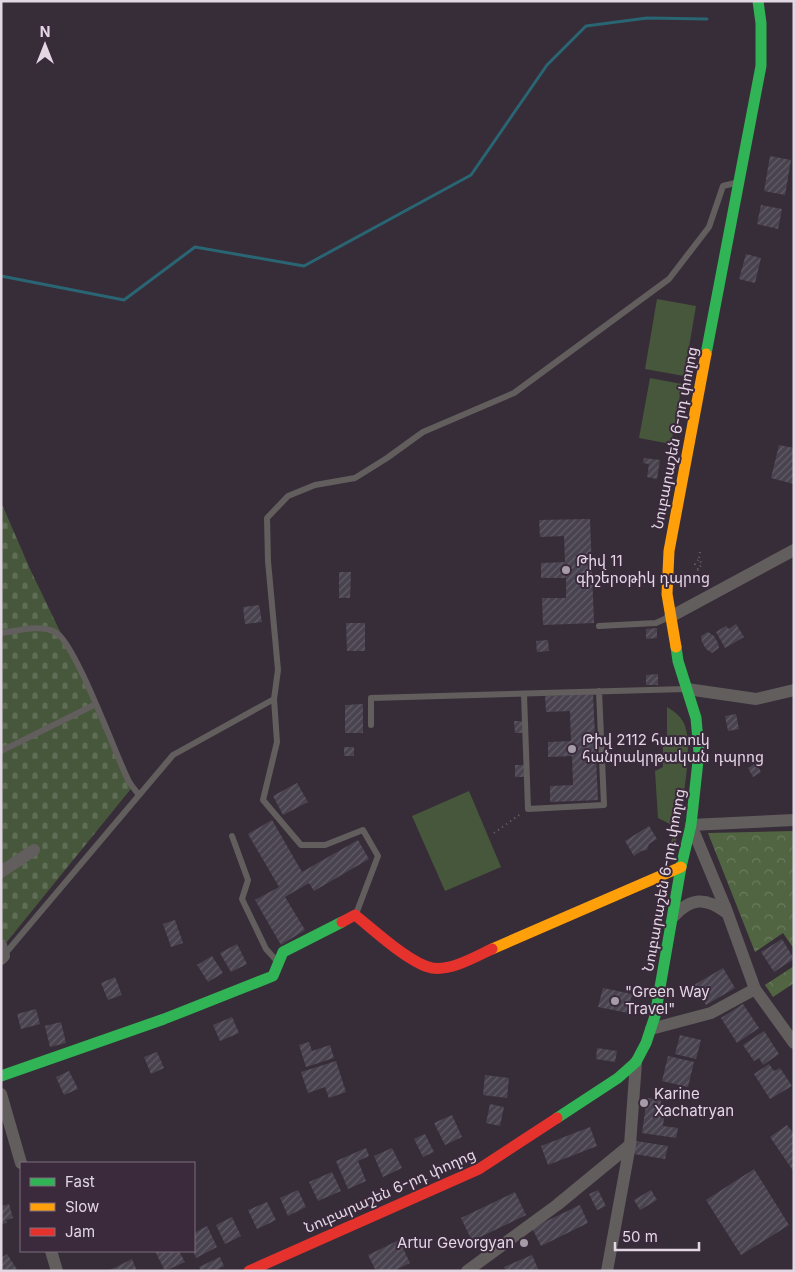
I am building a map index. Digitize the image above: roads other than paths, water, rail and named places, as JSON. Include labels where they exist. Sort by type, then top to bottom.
[{"type":"main road","name":"Նուբարաշեն 6-րդ փողոց","points":[[249,1271],[478,1169],[618,1078],[636,1062],[651,1029],[655,1016],[681,867],[692,826],[699,752],[696,718],[678,661],[670,616],[667,594],[668,551],[761,66],[761,23],[758,1]]},
{"type":"main road","points":[[1,1076],[164,1019],[273,976],[283,952],[355,915],[414,961],[433,968],[456,965],[681,867]]},
{"type":"street","points":[[670,616],[794,550]]},
{"type":"street","points":[[687,689],[756,699],[794,690]]},
{"type":"street","points":[[794,820],[692,826],[755,989],[794,1043]]},
{"type":"street","points":[[1,872],[34,850]]},
{"type":"street","points":[[673,917],[687,904],[702,901],[710,902],[727,913]]},
{"type":"street","points":[[651,1029],[711,1013],[755,989]]},
{"type":"street","points":[[607,1271],[630,1145],[636,1062]]},
{"type":"street","points":[[1,1094],[7,1139],[21,1162]]},
{"type":"street","points":[[473,1269],[528,1225],[557,1205],[630,1145]]},
{"type":"street","points":[[51,1252],[57,1271]]},
{"type":"lane","points":[[355,915],[378,856],[363,830],[324,846],[302,844],[263,800],[277,742],[274,699],[278,670],[268,562],[267,518],[288,496],[315,486],[355,478],[423,432],[514,393],[669,279],[709,227],[723,186],[739,183]]},
{"type":"lane","points":[[599,626],[656,623],[670,616]]},
{"type":"lane","points":[[1,633],[39,628],[56,632],[68,646],[96,704],[128,779],[139,795]]},
{"type":"lane","points":[[371,725],[371,698],[687,689]]},
{"type":"lane","points":[[524,694],[528,809],[604,805],[599,691]]},
{"type":"lane","points":[[2,953],[173,755],[274,699]]},
{"type":"lane","points":[[1,751],[96,704]]},
{"type":"lane","points":[[232,836],[248,880],[242,899],[266,948],[278,963]]},
{"type":"waterway","points":[[1,276],[124,300],[195,247],[304,266],[471,175],[547,65],[586,26],[647,18],[707,19]]},
{"type":"place","name":"Թիվ 11 գիշերօթիկ դպրոց","points":[[566,570]]},
{"type":"place","name":"Թիվ 2112 հատուկ հանրակրթական դպրոց","points":[[572,749]]},
{"type":"place","name":"\"Green Way Travel\"","points":[[615,1001]]},
{"type":"place","name":"Karine Xachatryan","points":[[644,1103]]},
{"type":"place","name":"Artur Gevorgyan","points":[[524,1243]]}]
